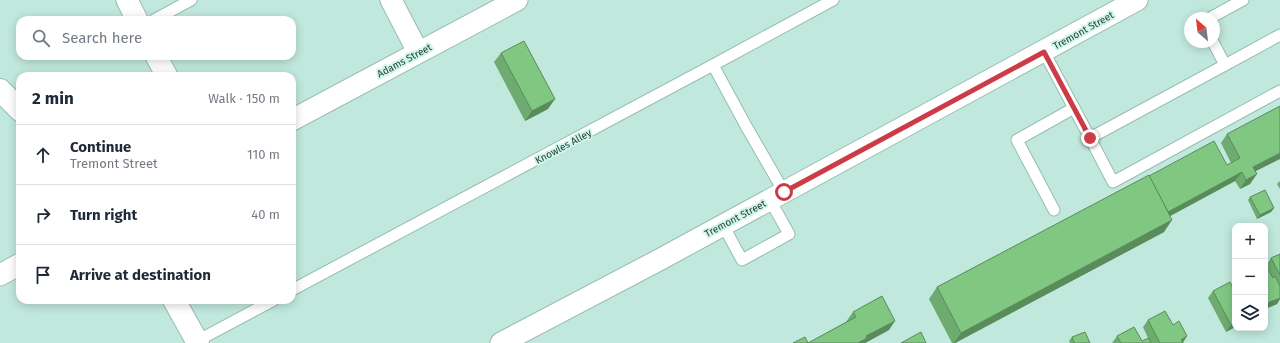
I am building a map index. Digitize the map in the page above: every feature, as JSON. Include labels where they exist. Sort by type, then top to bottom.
[{"type":"street","points":[[127,0],[135,16]]},
{"type":"street","points":[[391,0],[418,52]]},
{"type":"street","name":"Adams Street","points":[[296,118],[517,0]]},
{"type":"street","name":"Tremont Street","points":[[501,343],[777,196],[1044,52],[1137,0]]},
{"type":"street","points":[[158,60],[165,72]]},
{"type":"street","points":[[0,90],[16,106]]},
{"type":"street","points":[[0,275],[16,266]]},
{"type":"street","points":[[176,304],[196,342]]},
{"type":"lane","points":[[161,16],[191,0]]},
{"type":"lane","name":"Knowles Alley","points":[[296,288],[833,0]]},
{"type":"lane","points":[[1220,13],[1243,0]]},
{"type":"lane","points":[[1090,138],[1280,35]]},
{"type":"lane","points":[[1216,48],[1225,65]]},
{"type":"lane","points":[[1044,52],[1113,182],[1280,91]]},
{"type":"lane","points":[[713,65],[746,126],[777,196],[789,234],[742,260],[723,225]]},
{"type":"lane","points":[[1054,210],[1017,140],[1074,108]]},
{"type":"lane","points":[[196,342],[267,304]]},
{"type":"building","points":[[524,41],[555,99],[532,111],[501,53]]},
{"type":"building","points":[[1280,106],[1280,153],[1253,167],[1257,174],[1246,180],[1242,172],[1168,212],[1149,176],[1214,141],[1227,165],[1240,158],[1227,134]]},
{"type":"building","points":[[1149,175],[1172,220],[961,333],[937,287]]},
{"type":"building","points":[[1265,190],[1274,208],[1260,215],[1250,197]]},
{"type":"building","points":[[1280,254],[1280,275],[1271,258]]},
{"type":"building","points":[[1268,269],[1273,278],[1275,276],[1280,286],[1280,298],[1268,303]]},
{"type":"building","points":[[1230,282],[1232,286],[1232,324],[1231,325],[1213,291]]},
{"type":"building","points":[[882,296],[895,321],[866,336],[867,338],[858,343],[808,343],[856,317],[853,312]]},
{"type":"building","points":[[1165,311],[1173,325],[1179,321],[1187,336],[1181,340],[1183,343],[1160,343],[1148,320]]},
{"type":"building","points":[[1134,327],[1142,341],[1149,338],[1151,343],[1121,343],[1117,336]]},
{"type":"building","points":[[921,332],[926,343],[901,343]]},
{"type":"building","points":[[1085,332],[1090,343],[1074,343],[1072,337]]},
{"type":"building","points":[[805,337],[808,343],[793,343]]},
{"type":"route","points":[[784,192],[1044,52],[1090,138]]}]
